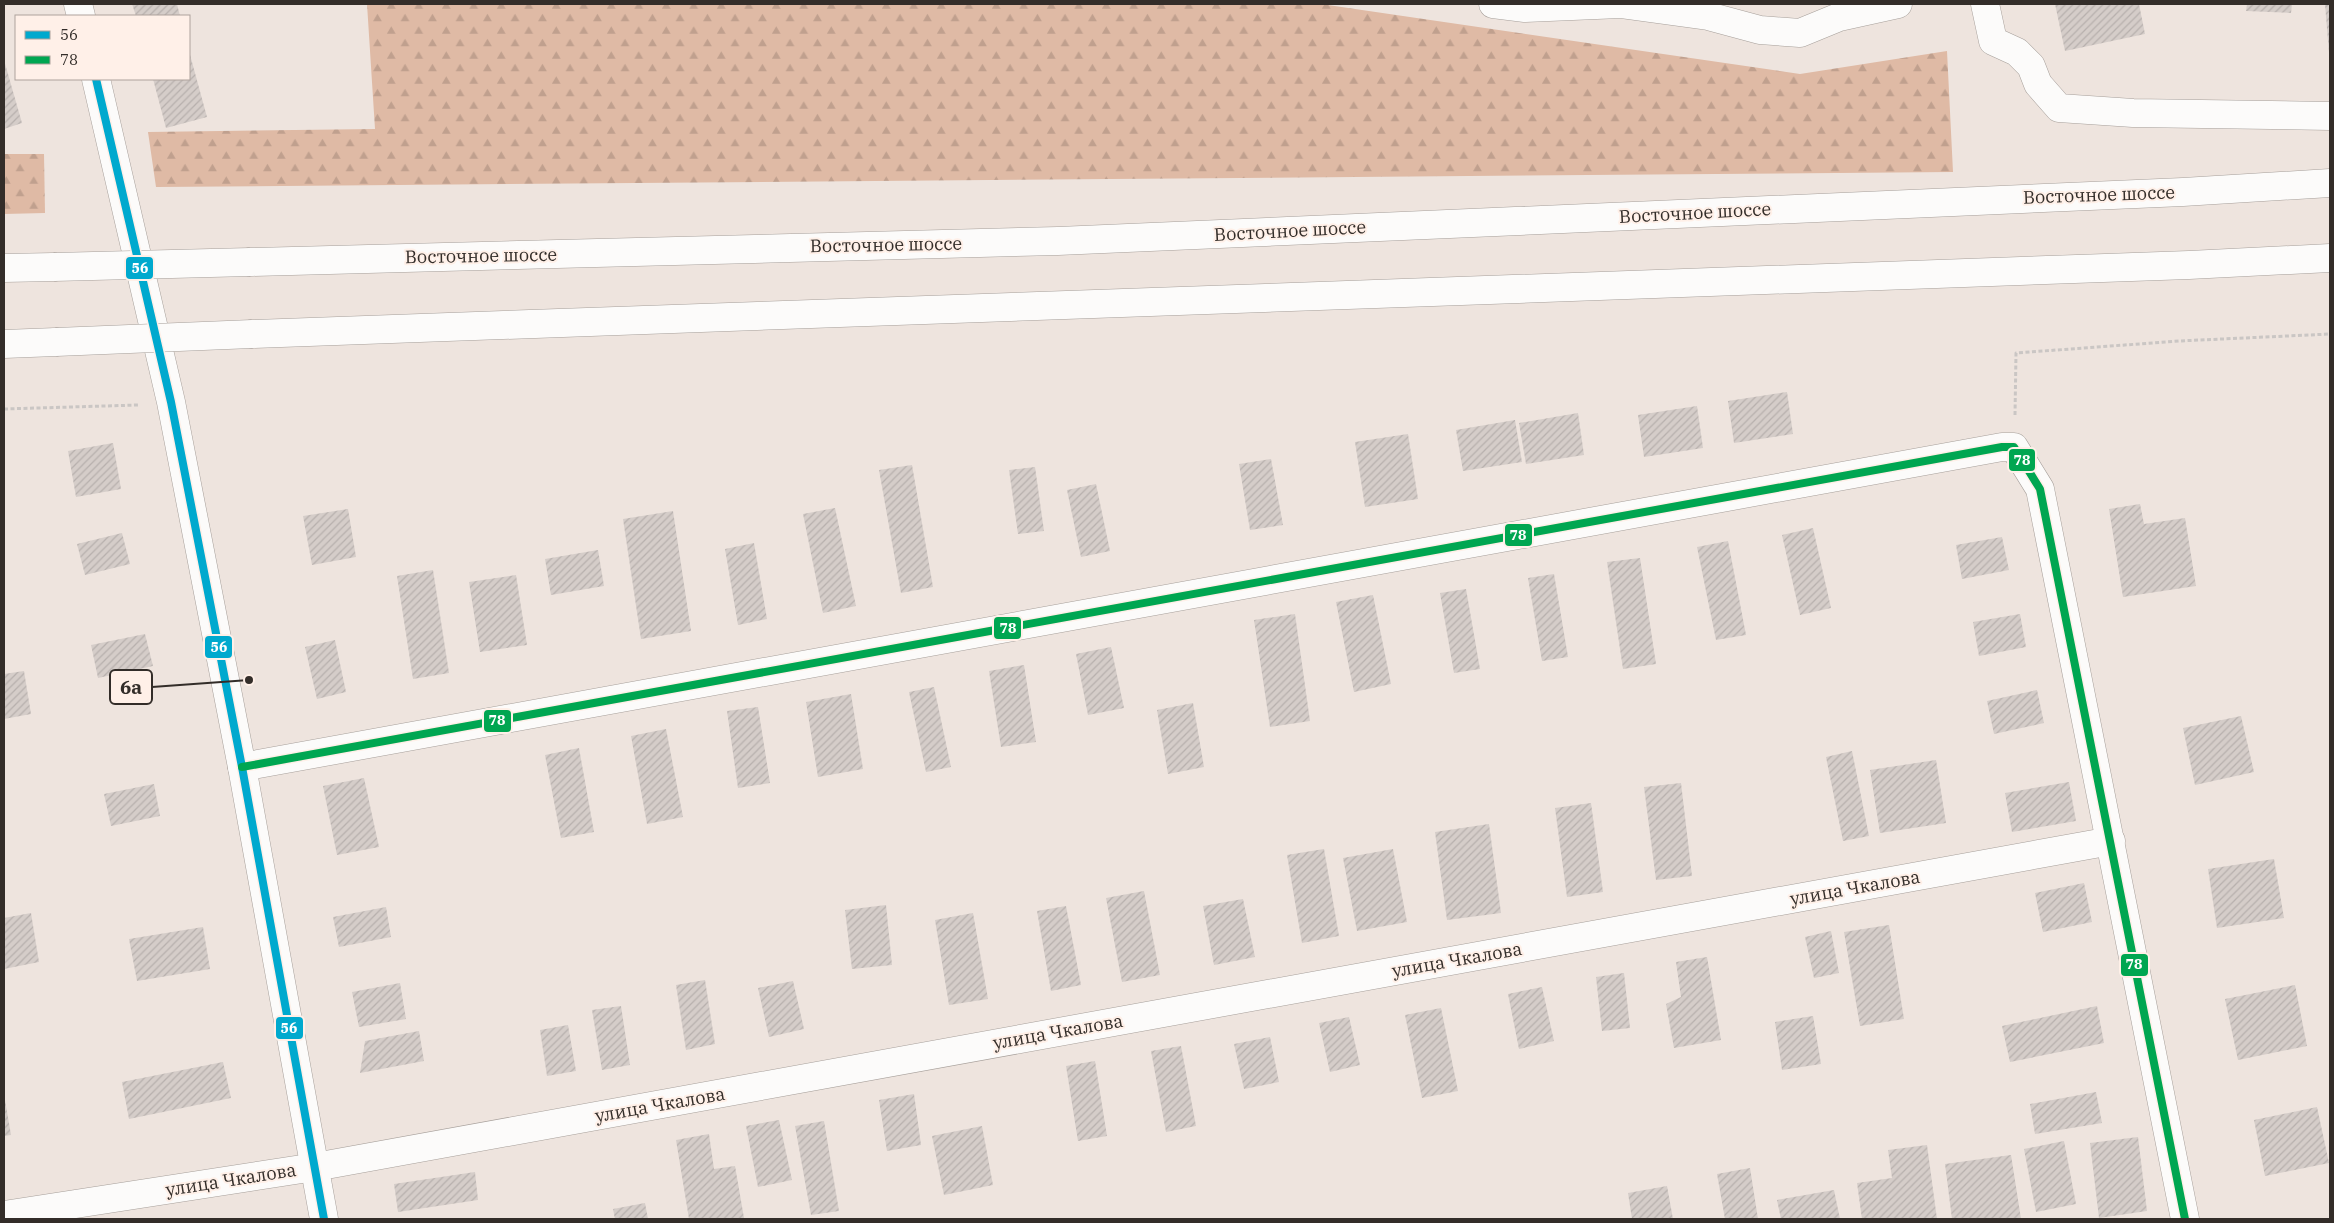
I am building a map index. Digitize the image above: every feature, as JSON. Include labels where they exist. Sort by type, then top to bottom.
[{"type":"main road","points":[[1493,4],[1525,8],[1620,4],[1708,16],[1760,30],[1800,32],[1840,17],[1898,4]]},
{"type":"main road","points":[[1985,4],[1993,41],[2017,52],[2032,66],[2038,84],[2059,108],[2133,113],[2330,116]]},
{"type":"main road","points":[[96,80],[171,402],[242,767],[324,1219]]},
{"type":"main road","name":"Восточное шоссе","points":[[4,268],[1058,241],[2183,192],[2330,183]]},
{"type":"main road","points":[[4,344],[2189,265],[2330,258]]},
{"type":"main road","points":[[242,767],[2008,447],[2040,488],[2185,1219]]},
{"type":"main road","name":"улица Чкалова","points":[[4,1215],[315,1167],[2111,841]]},
{"type":"path","points":[[2008,447],[2016,353],[2179,340],[2330,334]]},
{"type":"path","points":[[4,410],[74,406],[121,407],[171,402]]},
{"type":"green space","points":[[367,4],[1321,4],[1800,74],[1947,51],[1953,172],[156,187],[148,132],[375,129]]},
{"type":"green space","points":[[4,154],[44,154],[45,213],[4,214]]},
{"type":"building","points":[[132,4],[177,4],[180,15],[136,15]]},
{"type":"building","points":[[2055,4],[2139,4],[2145,34],[2065,51]]},
{"type":"building","points":[[2247,4],[2292,4],[2291,13],[2246,11]]},
{"type":"building","points":[[2325,4],[2330,4],[2330,53],[2329,53]]},
{"type":"building","points":[[190,55],[207,117],[166,128],[153,80],[190,80]]},
{"type":"building","points":[[4,60],[22,123],[4,129]]},
{"type":"building","points":[[1787,392],[1793,434],[1734,443],[1728,401]]},
{"type":"building","points":[[1697,406],[1703,448],[1644,457],[1638,415]]},
{"type":"building","points":[[1578,413],[1584,455],[1526,464],[1519,423]]},
{"type":"building","points":[[1515,420],[1522,462],[1463,471],[1456,430]]},
{"type":"building","points":[[1408,434],[1418,499],[1365,507],[1355,442]]},
{"type":"building","points":[[113,443],[121,489],[76,497],[68,451]]},
{"type":"building","points":[[1271,459],[1283,525],[1250,530],[1239,464]]},
{"type":"building","points":[[912,465],[933,587],[901,593],[879,470]]},
{"type":"building","points":[[1035,467],[1044,531],[1018,534],[1009,470]]},
{"type":"building","points":[[1096,484],[1110,551],[1081,557],[1067,490]]},
{"type":"building","points":[[2140,504],[2144,524],[2185,518],[2196,586],[2123,597],[2109,509]]},
{"type":"building","points":[[835,508],[856,606],[823,613],[803,514]]},
{"type":"building","points":[[348,509],[356,557],[312,565],[303,516]]},
{"type":"building","points":[[673,511],[691,631],[641,639],[623,519]]},
{"type":"building","points":[[1813,528],[1831,608],[1800,615],[1782,535]]},
{"type":"building","points":[[122,533],[130,564],[85,575],[77,544]]},
{"type":"building","points":[[2002,537],[2009,570],[1962,579],[1956,545]]},
{"type":"building","points":[[1728,541],[1746,635],[1716,640],[1697,547]]},
{"type":"building","points":[[754,543],[767,619],[738,625],[725,549]]},
{"type":"building","points":[[598,550],[604,586],[551,595],[545,559]]},
{"type":"building","points":[[1640,558],[1656,664],[1623,669],[1607,562]]},
{"type":"building","points":[[433,570],[449,673],[413,679],[397,576]]},
{"type":"building","points":[[1554,574],[1568,657],[1542,661],[1528,578]]},
{"type":"building","points":[[516,575],[527,645],[480,652],[469,582]]},
{"type":"building","points":[[1466,589],[1480,669],[1454,673],[1440,593]]},
{"type":"building","points":[[1373,595],[1391,684],[1354,692],[1336,602]]},
{"type":"building","points":[[1295,614],[1310,721],[1270,727],[1254,620]]},
{"type":"building","points":[[2020,614],[2026,647],[1979,656],[1973,622]]},
{"type":"building","points":[[145,634],[153,666],[98,678],[91,645]]},
{"type":"building","points":[[335,640],[346,692],[317,699],[305,647]]},
{"type":"building","points":[[1111,647],[1124,708],[1088,715],[1076,654]]},
{"type":"building","points":[[1024,665],[1036,742],[1001,747],[989,671]]},
{"type":"building","points":[[24,671],[31,714],[4,719],[4,674]]},
{"type":"building","points":[[934,687],[951,767],[926,772],[909,692]]},
{"type":"building","points":[[2037,690],[2044,723],[1994,734],[1987,701]]},
{"type":"building","points":[[851,694],[863,769],[818,777],[806,702]]},
{"type":"building","points":[[1193,703],[1204,767],[1168,774],[1157,710]]},
{"type":"building","points":[[758,707],[770,783],[738,788],[727,711]]},
{"type":"building","points":[[2241,716],[2254,772],[2195,785],[2183,728]]},
{"type":"building","points":[[666,729],[683,817],[647,824],[631,736]]},
{"type":"building","points":[[579,748],[594,832],[561,838],[545,755]]},
{"type":"building","points":[[1852,751],[1869,836],[1843,841],[1826,757]]},
{"type":"building","points":[[1936,760],[1946,823],[1880,833],[1870,770]]},
{"type":"building","points":[[364,778],[379,847],[337,855],[323,786]]},
{"type":"building","points":[[2069,782],[2076,821],[2012,832],[2005,793]]},
{"type":"building","points":[[1681,783],[1692,876],[1656,880],[1644,787]]},
{"type":"building","points":[[154,784],[160,816],[111,826],[104,794]]},
{"type":"building","points":[[1591,803],[1603,892],[1567,897],[1555,808]]},
{"type":"building","points":[[1489,824],[1501,913],[1447,920],[1435,832]]},
{"type":"building","points":[[1324,849],[1339,936],[1302,943],[1287,855]]},
{"type":"building","points":[[1393,849],[1407,922],[1357,931],[1343,858]]},
{"type":"building","points":[[2274,859],[2284,918],[2217,928],[2208,869]]},
{"type":"building","points":[[2084,883],[2092,922],[2043,932],[2035,893]]},
{"type":"building","points":[[1144,891],[1160,975],[1122,982],[1106,898]]},
{"type":"building","points":[[1243,899],[1255,957],[1214,965],[1203,906]]},
{"type":"building","points":[[886,905],[892,965],[852,969],[845,910]]},
{"type":"building","points":[[1066,906],[1081,985],[1051,991],[1037,911]]},
{"type":"building","points":[[386,907],[391,937],[339,947],[333,917]]},
{"type":"building","points":[[31,913],[39,962],[4,969],[4,918]]},
{"type":"building","points":[[973,913],[988,999],[949,1005],[935,920]]},
{"type":"building","points":[[1889,925],[1904,1019],[1860,1026],[1844,932]]},
{"type":"building","points":[[203,927],[210,969],[137,981],[129,939]]},
{"type":"building","points":[[1831,931],[1839,973],[1814,978],[1805,937]]},
{"type":"building","points":[[1707,957],[1721,1040],[1674,1048],[1666,1004],[1681,997],[1676,962]]},
{"type":"building","points":[[1624,973],[1630,1028],[1602,1031],[1596,977]]},
{"type":"building","points":[[705,980],[715,1044],[686,1050],[676,985]]},
{"type":"building","points":[[793,981],[804,1029],[769,1037],[758,988]]},
{"type":"building","points":[[400,983],[406,1019],[359,1027],[352,992]]},
{"type":"building","points":[[2295,985],[2307,1046],[2238,1060],[2225,999]]},
{"type":"building","points":[[1542,987],[1554,1041],[1519,1049],[1508,994]]},
{"type":"building","points":[[621,1006],[630,1065],[602,1070],[592,1010]]},
{"type":"building","points":[[2097,1006],[2104,1043],[2010,1062],[2002,1026]]},
{"type":"building","points":[[1441,1008],[1458,1091],[1422,1098],[1405,1015]]},
{"type":"building","points":[[1813,1016],[1821,1064],[1782,1070],[1775,1022]]},
{"type":"building","points":[[1349,1017],[1360,1065],[1330,1072],[1319,1023]]},
{"type":"building","points":[[568,1025],[576,1071],[547,1076],[540,1030]]},
{"type":"building","points":[[419,1031],[424,1061],[360,1073],[365,1041]]},
{"type":"building","points":[[1270,1037],[1279,1082],[1244,1089],[1234,1044]]},
{"type":"building","points":[[1181,1046],[1196,1126],[1166,1132],[1151,1051]]},
{"type":"building","points":[[1095,1061],[1107,1136],[1078,1141],[1066,1066]]},
{"type":"building","points":[[223,1062],[231,1098],[129,1119],[122,1082]]},
{"type":"building","points":[[2096,1092],[2102,1123],[2035,1134],[2030,1104]]},
{"type":"building","points":[[914,1094],[921,1145],[887,1151],[879,1100]]},
{"type":"building","points":[[4,1101],[11,1135],[4,1136]]},
{"type":"building","points":[[2317,1107],[2329,1163],[2265,1176],[2254,1120]]},
{"type":"building","points":[[779,1120],[792,1180],[758,1187],[746,1126]]},
{"type":"building","points":[[824,1121],[839,1211],[811,1215],[795,1126]]},
{"type":"building","points":[[982,1126],[993,1185],[944,1195],[932,1136]]},
{"type":"building","points":[[709,1134],[714,1169],[735,1166],[744,1218],[689,1219],[676,1140]]},
{"type":"building","points":[[2138,1137],[2147,1211],[2099,1218],[2090,1143]]},
{"type":"building","points":[[2064,1141],[2076,1204],[2036,1212],[2024,1149]]},
{"type":"building","points":[[1927,1145],[1937,1219],[1862,1219],[1857,1183],[1892,1178],[1888,1150]]},
{"type":"building","points":[[2011,1155],[2021,1219],[1952,1219],[1945,1164]]},
{"type":"building","points":[[1750,1168],[1758,1219],[1725,1219],[1717,1174]]},
{"type":"building","points":[[475,1172],[478,1200],[398,1212],[394,1184]]},
{"type":"building","points":[[1667,1186],[1673,1219],[1632,1219],[1628,1193]]},
{"type":"building","points":[[1834,1190],[1840,1219],[1781,1219],[1777,1200]]},
{"type":"building","points":[[645,1203],[648,1219],[615,1219],[613,1209]]},
{"type":"transit line","name":"56","points":[[96,80],[171,402],[242,767],[324,1219]]},
{"type":"transit line","name":"78","points":[[242,767],[2002,447],[2014,447],[2040,489],[2185,1219]]},
{"type":"place","name":"6а","points":[[249,680]]}]
